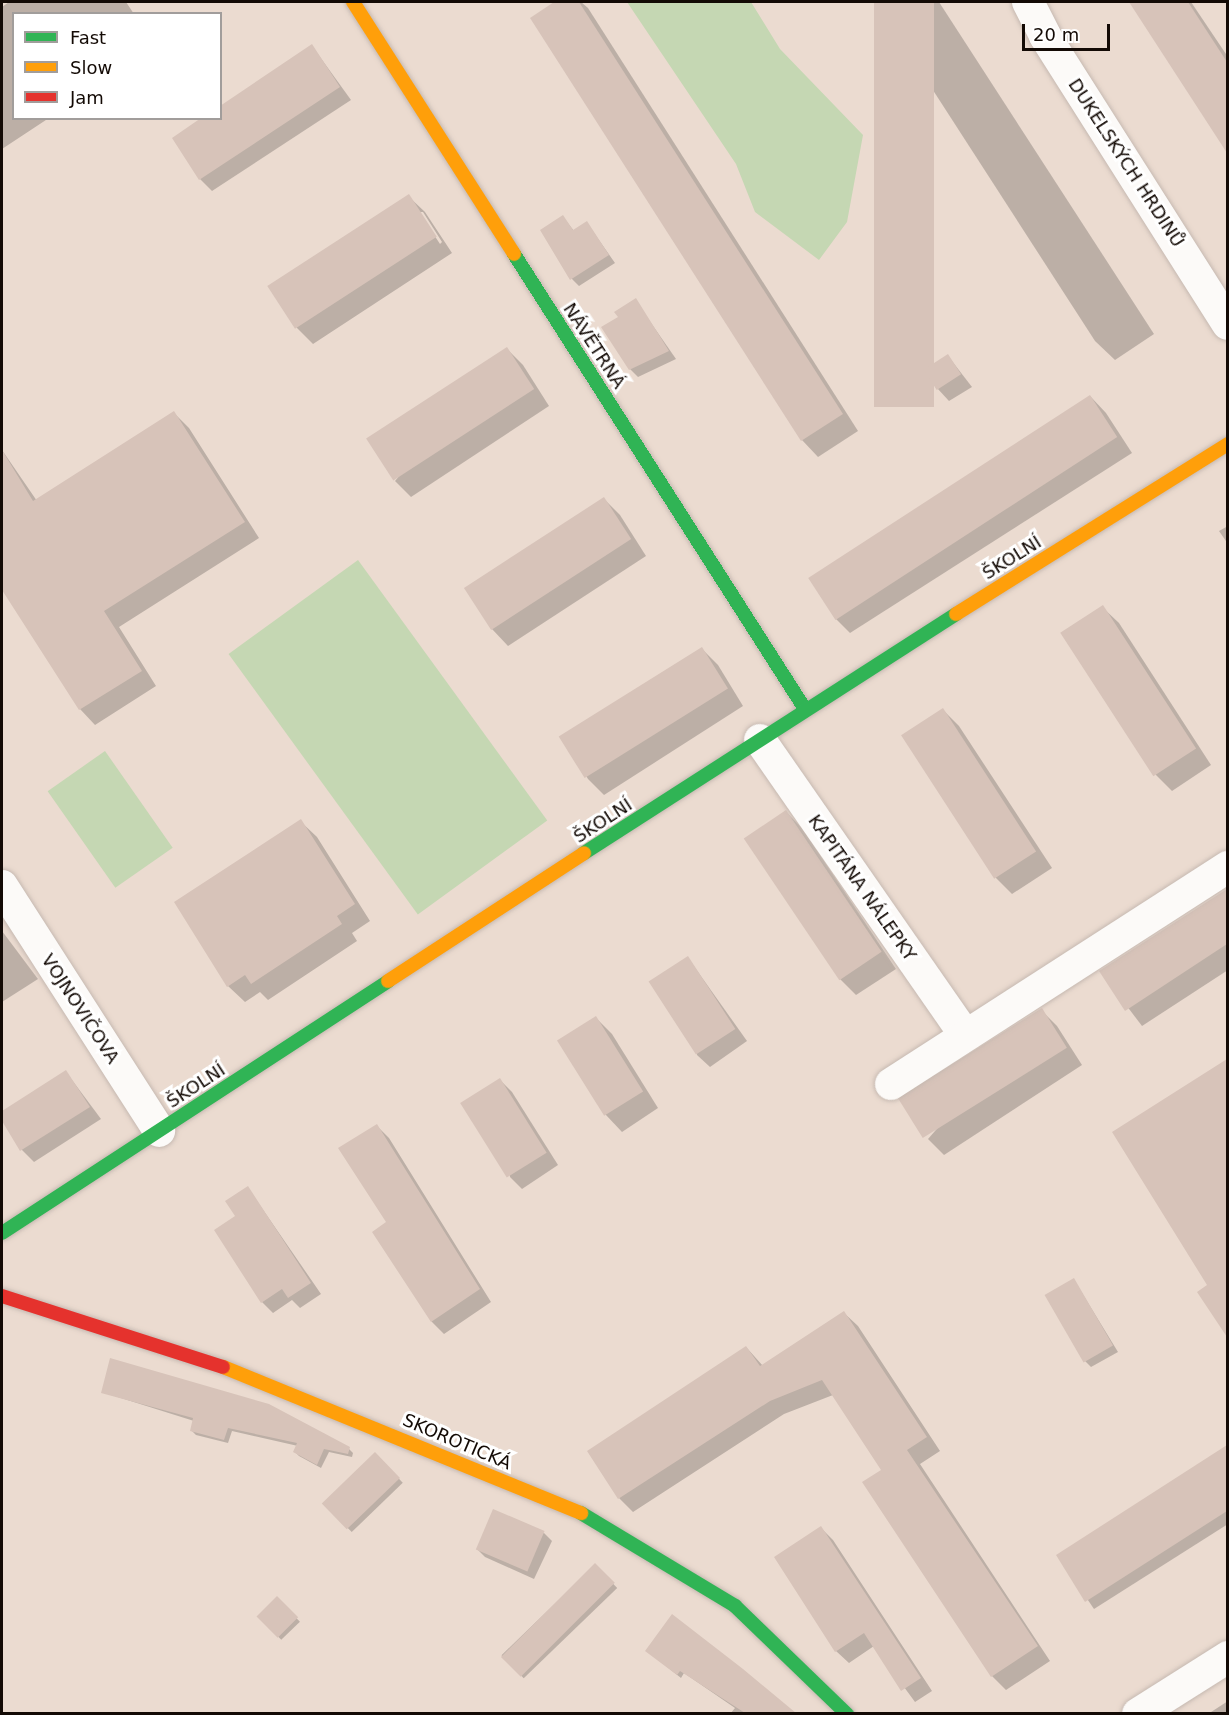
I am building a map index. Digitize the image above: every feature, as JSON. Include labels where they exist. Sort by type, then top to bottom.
[{"type":"street","name":"NÁVĚTRNÁ","points":[[353,2],[805,709]]},
{"type":"street","name":"DUKELSKÝCH HRDINŮ","points":[[1028,2],[1045,36],[1227,324]]},
{"type":"street","name":"ŠKOLNÍ","points":[[2,1233],[805,709],[1227,444]]},
{"type":"street","name":"KAPITÁNA NÁLEPKY","points":[[760,740],[965,1035]]},
{"type":"street","points":[[891,1084],[1227,867]]},
{"type":"street","name":"VOJNOVIČOVA","points":[[2,886],[159,1131]]},
{"type":"street","name":"SKOROTICKÁ","points":[[2,1296],[260,1379],[595,1519],[735,1606],[847,1713]]},
{"type":"street","points":[[1138,1713],[1227,1656]]},
{"type":"green space","points":[[627,2],[751,2],[780,49],[863,135],[847,222],[819,260],[755,212],[736,164]]},
{"type":"green space","points":[[358,560],[547,821],[418,915],[229,654]]},
{"type":"green space","points":[[105,751],[173,848],[115,888],[48,791]]},
{"type":"building","points":[[554,2],[579,2],[843,414],[801,441],[530,18]]},
{"type":"building","points":[[874,2],[934,2],[934,407],[874,407]]},
{"type":"building","points":[[1129,2],[1188,2],[1227,62],[1227,153]]},
{"type":"building","points":[[312,44],[340,87],[199,180],[172,138],[198,120],[222,120],[222,105]]},
{"type":"building","points":[[409,194],[437,237],[295,329],[267,286]]},
{"type":"building","points":[[563,215],[573,230],[587,221],[609,255],[570,280],[540,230]]},
{"type":"building","points":[[636,298],[669,351],[629,370],[601,327],[618,317],[614,312]]},
{"type":"building","points":[[507,347],[534,389],[393,480],[366,438]]},
{"type":"building","points":[[948,354],[961,374],[937,390],[924,370]]},
{"type":"building","points":[[1090,395],[1117,437],[835,620],[808,578]]},
{"type":"building","points":[[174,411],[245,522],[104,611],[142,671],[79,710],[2,590],[2,450],[33,501]]},
{"type":"building","points":[[604,497],[631,539],[491,630],[464,588]]},
{"type":"building","points":[[1103,605],[1196,748],[1153,776],[1060,633]]},
{"type":"building","points":[[702,647],[728,689],[585,778],[559,737]]},
{"type":"building","points":[[943,708],[1036,851],[994,879],[901,735]]},
{"type":"building","points":[[786,810],[882,952],[839,980],[744,839]]},
{"type":"building","points":[[301,819],[355,904],[337,916],[342,924],[251,984],[245,975],[227,987],[174,902]]},
{"type":"building","points":[[1227,889],[1227,944],[1125,1011],[1099,971]]},
{"type":"building","points":[[688,956],[735,1029],[696,1055],[649,982]]},
{"type":"building","points":[[1042,1008],[1067,1048],[923,1138],[898,1098]]},
{"type":"building","points":[[596,1016],[643,1091],[604,1116],[557,1040]]},
{"type":"building","points":[[1227,1059],[1227,1337],[1197,1292],[1207,1285],[1112,1132]]},
{"type":"building","points":[[66,1070],[90,1107],[20,1151],[2,1121],[2,1111]]},
{"type":"building","points":[[500,1078],[547,1153],[507,1178],[460,1103]]},
{"type":"building","points":[[377,1124],[480,1289],[431,1322],[372,1232],[386,1222],[338,1148]]},
{"type":"building","points":[[248,1186],[311,1283],[288,1298],[282,1289],[261,1303],[214,1230],[235,1216],[225,1201]]},
{"type":"building","points":[[1074,1278],[1113,1346],[1084,1363],[1045,1295]]},
{"type":"building","points":[[844,1311],[927,1437],[907,1450],[1038,1646],[991,1677],[862,1482],[881,1470],[822,1380],[770,1401],[618,1499],[587,1451],[746,1346],[760,1366]]},
{"type":"building","points":[[110,1358],[269,1404],[350,1447],[348,1454],[324,1449],[317,1465],[293,1452],[297,1443],[228,1428],[224,1440],[190,1431],[193,1418],[101,1393]]},
{"type":"building","points":[[1227,1445],[1227,1511],[1085,1602],[1056,1555]]},
{"type":"building","points":[[375,1452],[400,1478],[347,1529],[322,1503]]},
{"type":"building","points":[[493,1509],[545,1531],[527,1571],[476,1550]]},
{"type":"building","points":[[821,1526],[921,1678],[901,1691],[864,1633],[835,1652],[774,1557]]},
{"type":"building","points":[[595,1563],[615,1583],[521,1677],[501,1657]]},
{"type":"building","points":[[277,1596],[298,1617],[278,1638],[256,1617]]},
{"type":"building","points":[[672,1614],[796,1713],[745,1713],[680,1671],[677,1675],[645,1651]]},
{"type":"traffic: fast","points":[[514,254],[805,709]]},
{"type":"traffic: fast","points":[[584,853],[956,614]]},
{"type":"traffic: fast","points":[[2,1233],[388,981]]},
{"type":"traffic: fast","points":[[581,1513],[735,1606],[847,1714]]},
{"type":"traffic: slow","points":[[353,2],[514,254]]},
{"type":"traffic: slow","points":[[956,614],[1228,444]]},
{"type":"traffic: slow","points":[[388,981],[584,853]]},
{"type":"traffic: slow","points":[[223,1367],[581,1513]]},
{"type":"traffic: jam","points":[[2,1296],[223,1367]]}]
